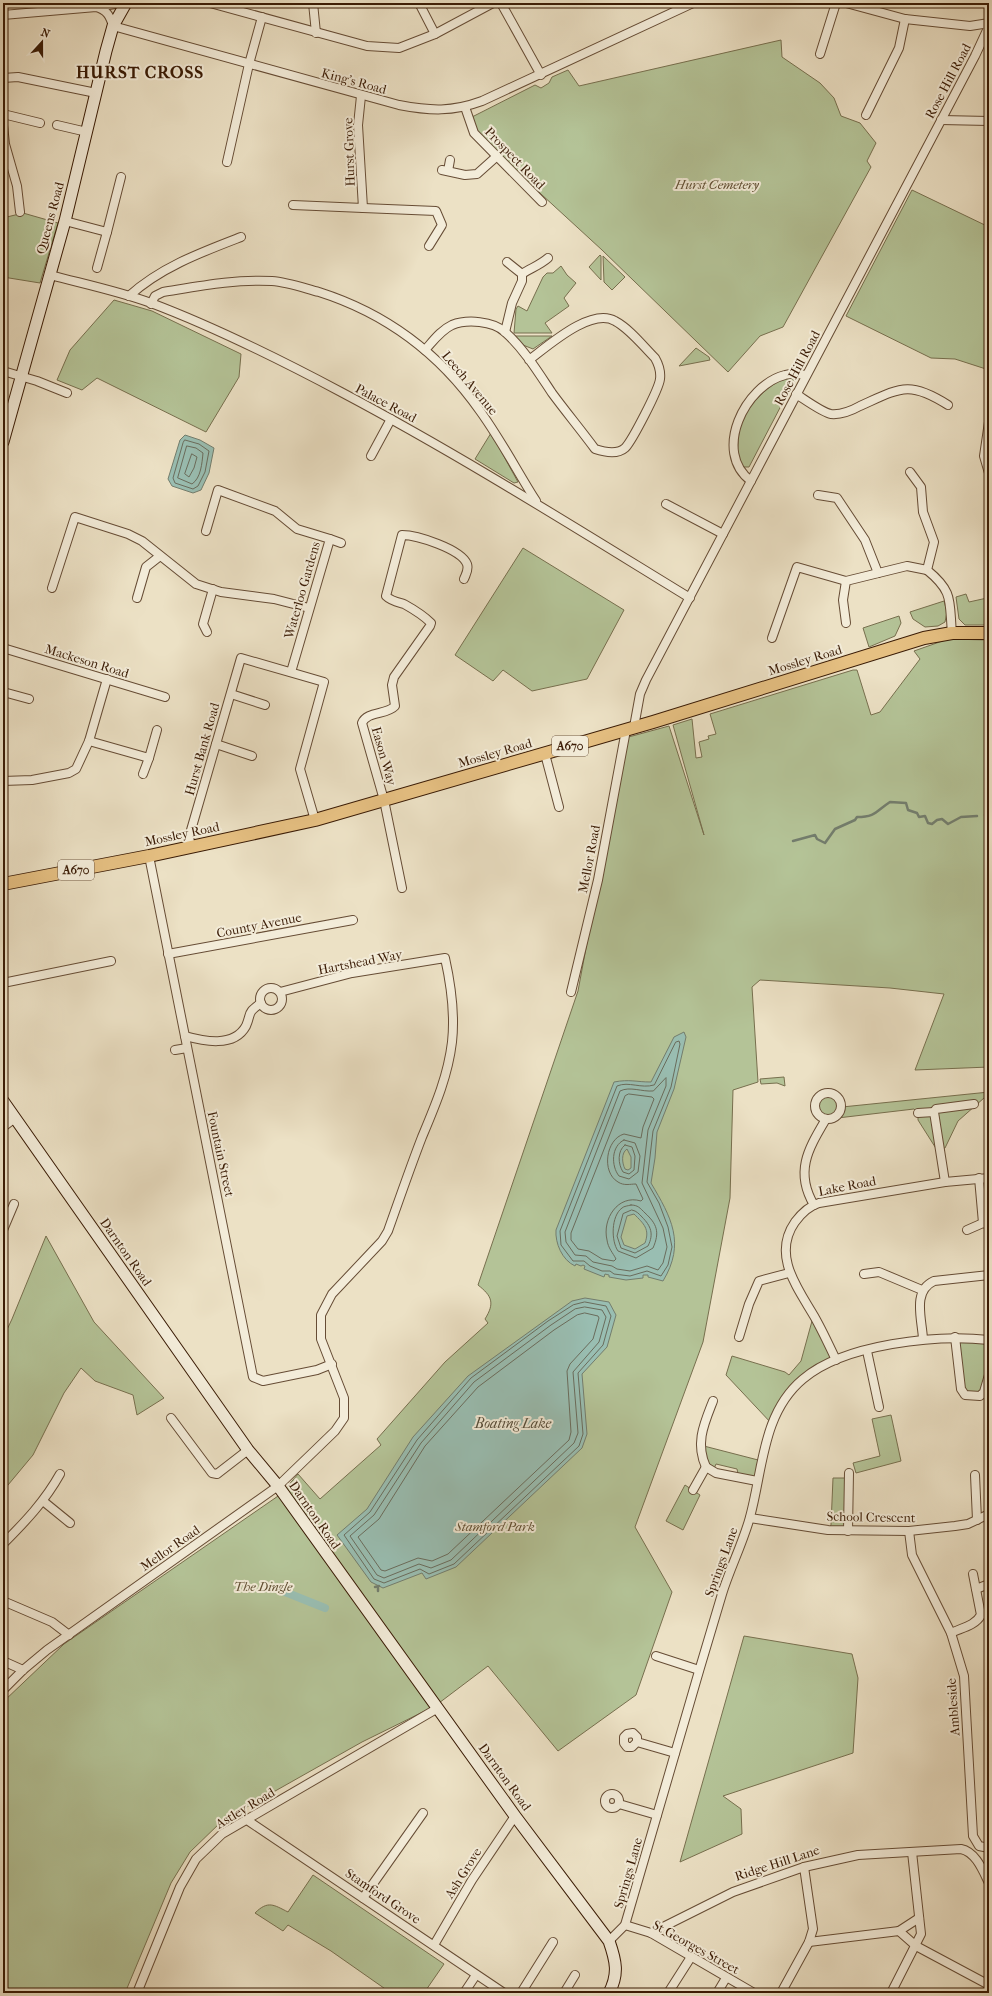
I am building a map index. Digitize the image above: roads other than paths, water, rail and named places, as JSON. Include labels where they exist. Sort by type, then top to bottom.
[{"type":"main road","name":"Mossley Road","points":[[3,884],[149,856],[315,820],[630,729],[924,638],[952,633],[989,633]]},
{"type":"street","points":[[96,7],[121,3]]},
{"type":"street","name":"Queens Road","points":[[3,442],[65,221],[113,26],[126,3]]},
{"type":"street","points":[[313,3],[316,33]]},
{"type":"street","points":[[419,3],[434,34]]},
{"type":"street","points":[[214,4],[368,46],[399,48],[434,34],[494,3]]},
{"type":"street","points":[[501,3],[541,75]]},
{"type":"street","name":"King's Road","points":[[113,26],[361,96],[425,110],[448,110],[465,107],[541,75],[693,3]]},
{"type":"street","points":[[820,54],[836,3]]},
{"type":"street","points":[[846,3],[905,19],[970,26],[988,24]]},
{"type":"street","points":[[3,15],[84,6],[96,7],[102,9],[110,16],[113,26]]},
{"type":"street","points":[[226,162],[249,64],[262,17]]},
{"type":"street","points":[[866,115],[899,48],[905,19]]},
{"type":"street","name":"Rose Hill Road","points":[[630,729],[640,694],[646,680],[941,120],[985,35],[988,24]]},
{"type":"street","points":[[3,78],[18,77],[96,93]]},
{"type":"street","name":"Hurst Grove","points":[[361,96],[358,125],[363,208]]},
{"type":"street","name":"Prospect Road","points":[[465,107],[474,133],[542,202]]},
{"type":"street","points":[[3,114],[40,122]]},
{"type":"street","points":[[941,120],[989,121]]},
{"type":"street","points":[[3,125],[5,144],[17,186],[20,212]]},
{"type":"street","points":[[57,125],[87,132]]},
{"type":"street","points":[[450,160],[445,171],[465,175],[477,174],[496,156]]},
{"type":"street","points":[[97,268],[121,177]]},
{"type":"street","points":[[293,205],[436,211],[442,225],[430,246]]},
{"type":"street","points":[[65,221],[107,232]]},
{"type":"street","points":[[129,296],[139,287],[187,258],[241,237]]},
{"type":"street","points":[[522,274],[528,269],[540,265],[548,258]]},
{"type":"street","points":[[507,262],[522,274]]},
{"type":"street","points":[[505,332],[512,303],[522,281],[522,274]]},
{"type":"street","name":"Palace Road","points":[[50,275],[129,296],[238,340],[391,419],[536,503],[690,598]]},
{"type":"street","name":"Leech Avenue","points":[[151,304],[155,296],[163,292],[221,282],[274,282],[313,291],[362,310],[390,324],[425,350],[445,368],[480,410],[505,448],[536,503]]},
{"type":"street","points":[[425,350],[438,334],[452,325],[464,323],[484,323],[505,332],[529,360],[561,406],[595,449],[603,452],[614,452],[625,448],[650,405],[660,380],[659,364],[655,358],[622,325],[613,319],[604,317],[587,320],[529,360]]},
{"type":"street","points":[[3,372],[22,376],[67,393]]},
{"type":"street","points":[[751,481],[740,470],[735,458],[735,432],[740,413],[757,393],[776,378],[786,374],[806,375]]},
{"type":"street","points":[[796,394],[830,414],[848,412],[893,391],[909,388],[929,393],[948,405]]},
{"type":"street","points":[[371,456],[391,419]]},
{"type":"street","points":[[989,422],[984,456],[989,473]]},
{"type":"street","points":[[910,472],[921,487],[923,512],[934,542],[927,570]]},
{"type":"street","name":"Waterloo Gardens","points":[[206,531],[218,490],[275,511],[297,529],[330,539],[290,672]]},
{"type":"street","points":[[818,495],[836,498],[865,540],[878,573]]},
{"type":"street","points":[[666,504],[723,534]]},
{"type":"street","points":[[52,588],[75,517],[128,534],[142,541],[196,584],[213,589],[274,599],[310,608]]},
{"type":"street","name":"Eason Way","points":[[384,800],[362,723],[366,717],[391,710],[395,706],[392,685],[394,677],[414,651],[431,623],[416,611],[386,596],[402,535],[421,538],[453,551],[466,563],[468,570],[464,579]]},
{"type":"street","points":[[330,539],[341,543]]},
{"type":"street","points":[[137,598],[146,566],[160,556]]},
{"type":"street","points":[[772,638],[797,567],[846,581],[907,566],[927,570],[941,582],[948,593],[952,633]]},
{"type":"street","points":[[846,581],[843,600],[846,623]]},
{"type":"street","points":[[207,632],[204,624],[213,589]]},
{"type":"street","name":"Mackeson Road","points":[[3,648],[165,697]]},
{"type":"street","name":"Hurst Bank Road","points":[[191,847],[189,837],[241,658],[290,672]]},
{"type":"street","points":[[290,672],[324,682],[300,769],[315,820]]},
{"type":"street","points":[[3,781],[32,780],[69,773],[76,769],[82,760],[89,741],[107,679]]},
{"type":"street","points":[[3,694],[7,693],[29,699]]},
{"type":"street","points":[[231,694],[265,704]]},
{"type":"street","name":"Mellor Road","points":[[572,992],[598,880],[630,729]]},
{"type":"street","points":[[144,774],[157,730]]},
{"type":"street","points":[[89,741],[149,758]]},
{"type":"street","points":[[216,744],[252,756]]},
{"type":"street","points":[[544,754],[560,807]]},
{"type":"street","points":[[384,800],[402,888]]},
{"type":"street","name":"Fountain Street","points":[[149,856],[253,1377],[263,1381],[317,1370],[332,1364]]},
{"type":"street","name":"County Avenue","points":[[168,954],[353,920]]},
{"type":"street","name":"Hartshead Way","points":[[280,992],[352,973],[445,958],[452,1014],[452,1041],[445,1080],[388,1231],[382,1241],[332,1294],[321,1315],[321,1339],[332,1364]]},
{"type":"street","points":[[3,983],[111,961]]},
{"type":"street","points":[[273,988],[280,992],[282,1001],[276,1010],[265,1009],[261,1003],[261,996],[266,990],[273,988]]},
{"type":"street","points":[[185,1036],[212,1042],[226,1040],[238,1035],[245,1026],[250,1010],[261,1003]]},
{"type":"street","points":[[175,1050],[187,1048]]},
{"type":"street","name":"Darnton Road","points":[[3,1101],[248,1450],[278,1486],[337,1572],[438,1708],[515,1816],[609,1941]]},
{"type":"street","points":[[918,1113],[934,1112],[936,1110],[974,1104]]},
{"type":"street","points":[[934,1112],[945,1182]]},
{"type":"street","points":[[3,1127],[15,1118]]},
{"type":"street","points":[[814,1205],[806,1186],[805,1161],[811,1143],[826,1119]]},
{"type":"street","points":[[967,1230],[986,1224],[979,1178]]},
{"type":"street","name":"Lake Road","points":[[836,1360],[815,1318],[789,1273],[786,1255],[787,1238],[799,1216],[814,1205],[862,1195],[945,1182],[989,1178]]},
{"type":"street","points":[[3,1230],[14,1204]]},
{"type":"street","points":[[864,1274],[879,1272],[922,1290]]},
{"type":"street","points":[[739,1337],[749,1304],[759,1281],[789,1273]]},
{"type":"street","points":[[923,1339],[920,1301],[922,1290],[926,1285],[934,1281],[989,1275]]},
{"type":"street","points":[[956,1338],[961,1389],[965,1395],[980,1396],[984,1392],[989,1375]]},
{"type":"street","name":"Springs Lane","points":[[609,1941],[625,1925],[723,1591],[750,1518],[765,1446],[777,1413],[802,1380],[824,1365],[836,1360],[867,1351],[923,1339],[956,1338],[989,1340]]},
{"type":"street","points":[[867,1351],[879,1407]]},
{"type":"street","name":"Mellor Road","points":[[3,1690],[23,1670],[69,1635],[278,1486],[335,1431],[344,1418],[344,1398],[332,1364]]},
{"type":"street","points":[[713,1401],[700,1434],[700,1452],[706,1467],[716,1473],[757,1481]]},
{"type":"street","points":[[171,1418],[212,1473],[217,1474],[248,1450]]},
{"type":"street","points":[[693,1490],[706,1467]]},
{"type":"street","points":[[848,1530],[849,1473]]},
{"type":"street","points":[[3,1544],[43,1501],[60,1474]]},
{"type":"street","points":[[975,1475],[977,1520]]},
{"type":"street","points":[[43,1501],[70,1524]]},
{"type":"street","name":"School Crescent","points":[[750,1518],[806,1527],[848,1530],[909,1531],[955,1526],[977,1520],[989,1514]]},
{"type":"street","name":"Ambleside","points":[[909,1531],[912,1556],[951,1633],[964,1676],[973,1836],[977,1844]]},
{"type":"street","points":[[951,1633],[973,1624],[978,1621],[981,1616],[973,1574]]},
{"type":"street","points":[[976,1589],[989,1584]]},
{"type":"street","points":[[3,1601],[52,1622],[69,1635]]},
{"type":"street","points":[[656,1656],[699,1670]]},
{"type":"street","points":[[3,1661],[23,1670]]},
{"type":"street","name":"Astley Road","points":[[137,1993],[180,1887],[196,1859],[222,1834],[438,1708]]},
{"type":"street","points":[[637,1742],[675,1753]]},
{"type":"street","points":[[619,1804],[657,1815]]},
{"type":"street","points":[[363,1898],[423,1813]]},
{"type":"street","name":"Ash Grove","points":[[434,1945],[472,1880],[515,1816]]},
{"type":"street","name":"Stamford Grove","points":[[247,1820],[504,1993]]},
{"type":"street","points":[[989,1848],[981,1847],[977,1844],[968,1852],[975,1859],[989,1883]]},
{"type":"street","name":"Ridge Hill Lane","points":[[651,1934],[733,1892],[804,1867],[858,1855],[957,1849],[968,1852]]},
{"type":"street","points":[[891,1993],[921,1934],[912,1852]]},
{"type":"street","points":[[781,1993],[809,1942],[813,1929],[804,1867]]},
{"type":"street","points":[[809,1942],[899,1931],[919,1918]]},
{"type":"street","name":"St Georges Street","points":[[625,1925],[651,1934],[754,1993]]},
{"type":"street","points":[[899,1931],[916,1946],[989,1985]]},
{"type":"street","points":[[609,1941],[616,1962],[614,1983],[609,1993]]},
{"type":"street","points":[[522,1993],[553,1942]]},
{"type":"street","points":[[668,1993],[691,1957]]},
{"type":"street","points":[[464,1993],[476,1975]]},
{"type":"street","points":[[564,1993],[575,1975]]},
{"type":"street","points":[[717,1993],[726,1978]]},
{"type":"water","points":[[185,435],[200,440],[214,448],[209,473],[201,490],[193,493],[172,486],[168,479],[180,440]]},
{"type":"water","points":[[684,1032],[686,1037],[674,1089],[657,1132],[651,1183],[670,1219],[675,1242],[674,1254],[670,1267],[663,1281],[648,1277],[648,1275],[643,1275],[643,1278],[626,1280],[609,1277],[609,1275],[605,1274],[604,1277],[584,1269],[585,1266],[583,1265],[581,1266],[576,1264],[575,1266],[566,1260],[558,1246],[556,1230],[614,1082],[651,1082],[674,1037]],"holes":[[[627,1149],[631,1157],[631,1168],[628,1170],[625,1169],[623,1164],[623,1156]],[[634,1214],[645,1227],[647,1234],[645,1243],[635,1249],[624,1245],[621,1237],[627,1216]]]},
{"type":"water","name":"Boating Lake","points":[[585,1298],[609,1302],[616,1315],[607,1347],[582,1374],[587,1434],[582,1448],[456,1567],[426,1579],[422,1573],[383,1588],[371,1582],[337,1535],[367,1509],[413,1437],[468,1376],[572,1301]]},
{"type":"waterway","points":[[793,841],[815,835],[817,839],[825,843],[835,829],[855,820],[857,817],[872,815],[890,802],[906,803],[908,810],[917,813],[919,817],[925,816],[928,823],[932,824],[937,820],[942,819],[948,824],[961,817],[977,816]]},
{"type":"waterway","points":[[375,1587],[379,1586]]},
{"type":"waterway","points":[[275,1588],[325,1608]]},
{"type":"district","name":"HURST CROSS","points":[[140,72]]},
{"type":"park label","name":"Hurst Cemetery","points":[[717,184]]},
{"type":"park label","name":"Stamford Park","points":[[495,1526]]},
{"type":"park label","name":"The Dingle","points":[[263,1586]]}]
